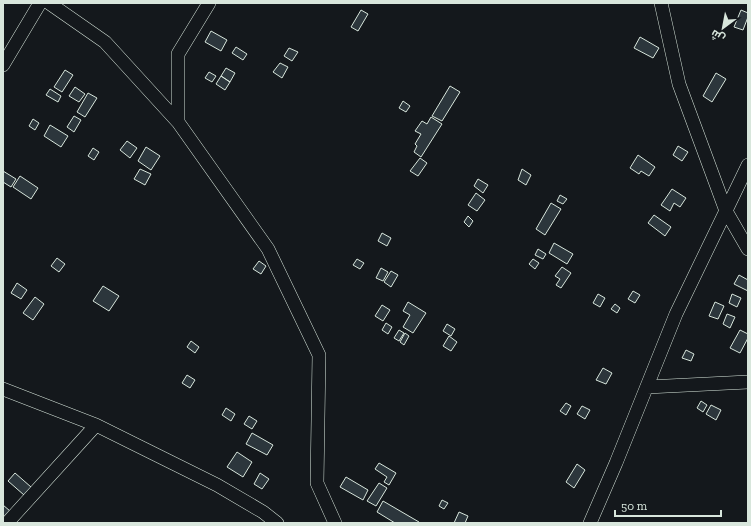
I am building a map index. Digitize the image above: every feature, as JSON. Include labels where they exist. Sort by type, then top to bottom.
[{"type":"street","points":[[3,65],[40,3]]},
{"type":"street","points":[[49,3],[105,42],[178,122],[268,249],[319,355],[317,483],[335,523]]},
{"type":"street","points":[[178,122],[178,54],[208,3]]},
{"type":"street","points":[[661,3],[679,84],[726,210],[748,249]]},
{"type":"street","points":[[590,523],[676,314],[748,165]]},
{"type":"street","points":[[647,387],[748,382]]},
{"type":"street","points":[[3,390],[96,425],[217,485],[263,512],[277,523]]},
{"type":"street","points":[[7,523],[96,425]]},
{"type":"building","points":[[361,10],[368,14],[358,31],[351,27]]},
{"type":"building","points":[[741,10],[748,13],[743,30],[734,27]]},
{"type":"building","points":[[211,31],[227,40],[221,51],[205,42]]},
{"type":"building","points":[[640,37],[659,48],[653,58],[634,48]]},
{"type":"building","points":[[236,47],[247,54],[243,60],[232,53]]},
{"type":"building","points":[[289,48],[298,52],[292,61],[284,56]]},
{"type":"building","points":[[280,63],[288,67],[282,78],[273,72]]},
{"type":"building","points":[[226,68],[235,73],[230,82],[221,76]]},
{"type":"building","points":[[65,70],[73,75],[62,92],[54,87]]},
{"type":"building","points":[[209,72],[216,76],[212,82],[205,78]]},
{"type":"building","points":[[716,73],[726,79],[712,102],[703,96]]},
{"type":"building","points":[[221,76],[230,82],[225,90],[216,84]]},
{"type":"building","points":[[450,86],[460,92],[442,121],[432,116]]},
{"type":"building","points":[[75,87],[85,94],[79,102],[69,96]]},
{"type":"building","points":[[50,89],[61,96],[58,102],[46,95]]},
{"type":"building","points":[[88,93],[97,98],[85,117],[77,112]]},
{"type":"building","points":[[403,101],[410,106],[406,112],[399,108]]},
{"type":"building","points":[[74,116],[81,120],[74,132],[67,127]]},
{"type":"building","points":[[431,117],[442,124],[421,157],[414,152],[417,146],[415,144],[421,134],[415,131],[422,121],[427,124]]},
{"type":"building","points":[[33,119],[39,123],[35,130],[29,126]]},
{"type":"building","points":[[50,125],[68,136],[61,147],[44,136]]},
{"type":"building","points":[[127,141],[137,148],[130,158],[120,150]]},
{"type":"building","points":[[678,146],[688,152],[682,161],[673,155]]},
{"type":"building","points":[[146,147],[160,156],[151,170],[138,161]]},
{"type":"building","points":[[93,148],[99,152],[94,160],[88,156]]},
{"type":"building","points":[[638,155],[655,167],[649,176],[641,171],[639,174],[630,168]]},
{"type":"building","points":[[420,158],[427,163],[418,176],[410,171]]},
{"type":"building","points":[[140,169],[151,174],[145,185],[134,179]]},
{"type":"building","points":[[522,169],[531,175],[526,185],[518,180]]},
{"type":"building","points":[[3,171],[16,179],[11,187],[3,182]]},
{"type":"building","points":[[20,176],[38,188],[31,199],[13,187]]},
{"type":"building","points":[[478,179],[488,185],[483,193],[474,186]]},
{"type":"building","points":[[672,189],[686,198],[680,207],[674,203],[670,211],[661,205]]},
{"type":"building","points":[[476,193],[485,200],[477,211],[468,205]]},
{"type":"building","points":[[560,195],[567,199],[563,204],[557,201]]},
{"type":"building","points":[[551,203],[561,209],[545,235],[536,229]]},
{"type":"building","points":[[654,215],[671,227],[665,236],[648,223]]},
{"type":"building","points":[[468,216],[473,221],[469,227],[464,222]]},
{"type":"building","points":[[382,233],[391,238],[387,246],[378,241]]},
{"type":"building","points":[[554,243],[573,254],[567,264],[549,253]]},
{"type":"building","points":[[538,249],[546,254],[543,259],[535,255]]},
{"type":"building","points":[[57,258],[65,264],[59,272],[51,266]]},
{"type":"building","points":[[357,259],[364,263],[360,269],[353,265]]},
{"type":"building","points":[[533,259],[539,263],[535,269],[529,264]]},
{"type":"building","points":[[259,261],[266,266],[261,274],[253,269]]},
{"type":"building","points":[[562,267],[571,273],[561,288],[556,285],[560,279],[555,276]]},
{"type":"building","points":[[381,268],[388,272],[383,281],[376,278]]},
{"type":"building","points":[[391,271],[398,275],[391,287],[384,282]]},
{"type":"building","points":[[739,275],[748,280],[748,291],[734,284]]},
{"type":"building","points":[[17,283],[27,290],[21,299],[11,293]]},
{"type":"building","points":[[103,286],[119,296],[109,311],[93,301]]},
{"type":"building","points":[[633,291],[640,295],[635,303],[628,299]]},
{"type":"building","points":[[598,294],[605,298],[600,307],[593,303]]},
{"type":"building","points":[[732,294],[741,298],[737,307],[729,303]]},
{"type":"building","points":[[35,297],[44,304],[33,320],[23,313]]},
{"type":"building","points":[[408,302],[426,313],[413,333],[403,327],[410,315],[403,311]]},
{"type":"building","points":[[715,302],[724,306],[718,319],[709,316]]},
{"type":"building","points":[[615,304],[620,308],[617,313],[611,309]]},
{"type":"building","points":[[382,305],[390,310],[383,321],[375,316]]},
{"type":"building","points":[[727,314],[735,317],[730,328],[723,324]]},
{"type":"building","points":[[386,323],[392,327],[388,334],[382,330]]},
{"type":"building","points":[[447,324],[455,329],[451,336],[443,331]]},
{"type":"building","points":[[399,330],[404,333],[399,341],[394,338]]},
{"type":"building","points":[[740,330],[748,334],[748,338],[740,353],[730,348]]},
{"type":"building","points":[[405,333],[409,336],[404,345],[400,342]]},
{"type":"building","points":[[449,336],[457,342],[451,351],[443,346]]},
{"type":"building","points":[[191,341],[199,347],[195,353],[187,347]]},
{"type":"building","points":[[686,350],[694,354],[691,361],[682,358]]},
{"type":"building","points":[[603,368],[612,373],[606,384],[596,380]]},
{"type":"building","points":[[187,375],[195,380],[190,388],[182,383]]},
{"type":"building","points":[[701,401],[707,405],[703,412],[697,408]]},
{"type":"building","points":[[566,403],[571,406],[566,415],[560,411]]},
{"type":"building","points":[[711,405],[721,410],[716,420],[706,414]]},
{"type":"building","points":[[582,406],[590,410],[585,419],[577,414]]},
{"type":"building","points":[[226,408],[235,414],[231,421],[222,415]]},
{"type":"building","points":[[249,416],[257,421],[252,429],[244,424]]},
{"type":"building","points":[[252,433],[273,445],[267,455],[246,444]]},
{"type":"building","points":[[237,452],[252,462],[243,477],[227,467]]},
{"type":"building","points":[[379,463],[396,473],[389,485],[384,482],[387,477],[375,469]]},
{"type":"building","points":[[577,464],[585,470],[574,488],[566,482]]},
{"type":"building","points":[[15,473],[31,487],[24,495],[8,481]]},
{"type":"building","points":[[260,473],[269,479],[262,489],[254,484]]},
{"type":"building","points":[[346,477],[368,490],[363,500],[340,487]]},
{"type":"building","points":[[379,483],[387,488],[376,506],[367,501]]},
{"type":"building","points":[[442,500],[448,503],[444,509],[439,506]]},
{"type":"building","points":[[383,501],[419,522],[395,523],[377,512]]},
{"type":"building","points":[[3,505],[10,511],[3,518]]},
{"type":"building","points":[[459,512],[468,516],[465,523],[454,523]]}]
